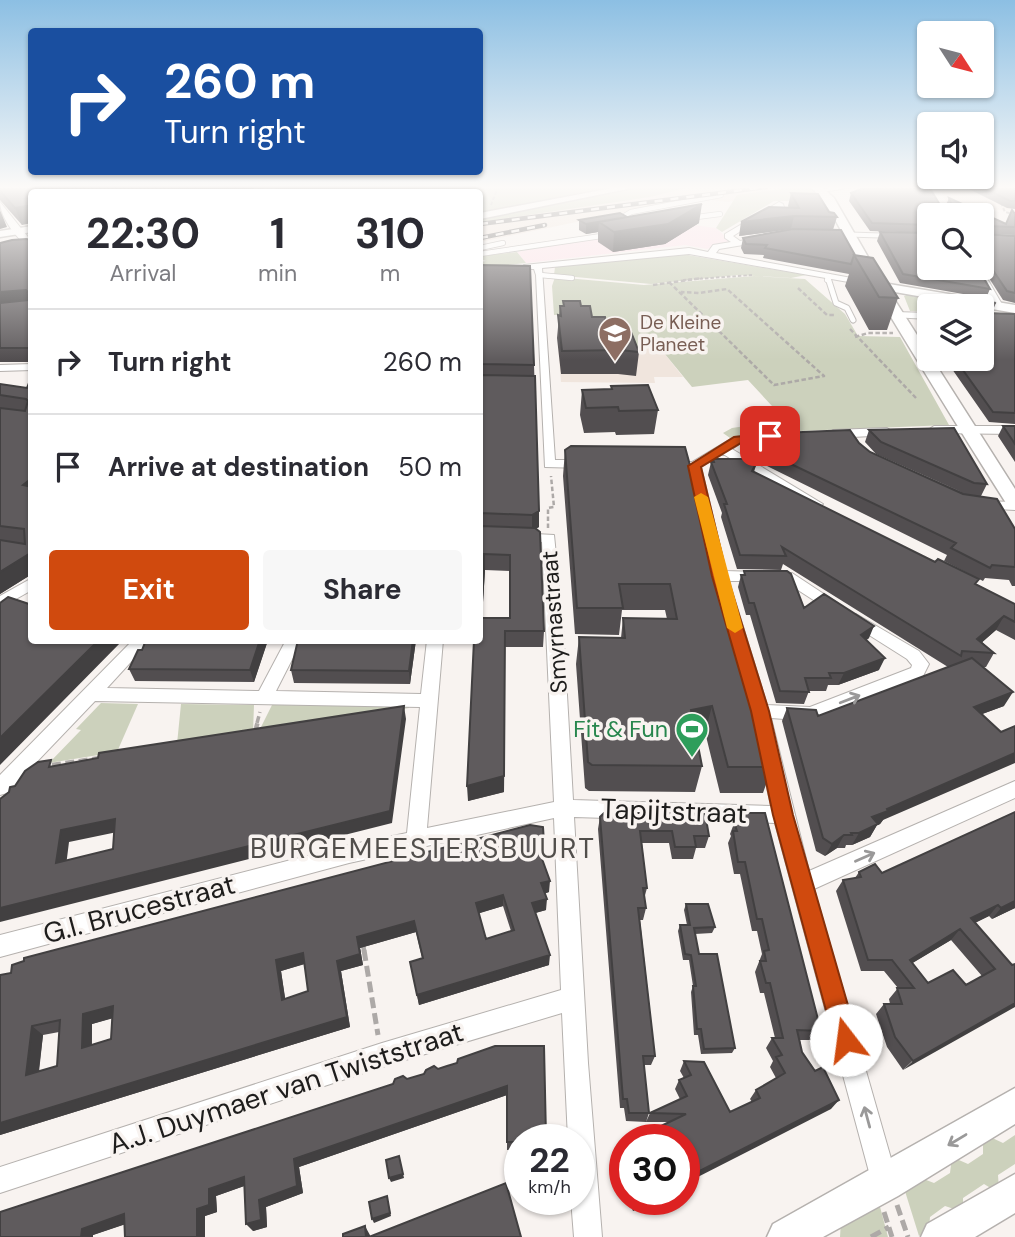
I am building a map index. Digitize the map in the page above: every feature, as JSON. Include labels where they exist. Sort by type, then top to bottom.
[{"type":"street","points":[[711,254],[716,247],[729,245]]},
{"type":"street","points":[[862,245],[883,278],[880,286],[894,314],[1015,504]]},
{"type":"street","points":[[514,268],[538,270],[679,250],[829,276],[1008,313]]},
{"type":"street","points":[[538,270],[538,385],[549,464],[602,464]]},
{"type":"street","points":[[985,280],[1008,313]]},
{"type":"street","points":[[894,314],[917,315]]},
{"type":"street","points":[[0,368],[28,367]]},
{"type":"street","points":[[824,435],[966,428],[1015,430]]},
{"type":"street","points":[[851,434],[861,451]]},
{"type":"street","points":[[668,465],[694,466],[738,440],[783,436]]},
{"type":"street","points":[[722,448],[824,509]]},
{"type":"street","points":[[694,466],[720,576],[760,711],[783,815],[885,1183]]},
{"type":"street","points":[[971,503],[1015,504]]},
{"type":"street","points":[[483,535],[549,538]]},
{"type":"street","name":"Smyrnastraat","points":[[549,538],[588,1237]]},
{"type":"street","points":[[720,576],[787,576],[913,655],[921,664],[917,672],[811,714],[760,711]]},
{"type":"street","points":[[0,603],[28,586]]},
{"type":"street","points":[[0,787],[139,644]]},
{"type":"street","points":[[263,699],[292,644]]},
{"type":"street","points":[[416,840],[435,644]]},
{"type":"street","points":[[91,694],[429,701]]},
{"type":"street","points":[[803,884],[1015,789]]},
{"type":"street","name":"Tapijtstraat","points":[[564,808],[783,815]]},
{"type":"street","name":"G.I. Brucestraat","points":[[0,946],[349,854],[564,808]]},
{"type":"street","name":"A.J. Duymaer van Twiststraat","points":[[0,1180],[382,1055],[573,998]]},
{"type":"street","points":[[786,1237],[885,1183],[1015,1105]]},
{"type":"street","points":[[940,1237],[1015,1192]]},
{"type":"lane","points":[[483,254],[542,245]]},
{"type":"lane","points":[[538,270],[572,278]]},
{"type":"lane","points":[[829,276],[827,280],[836,303],[847,308],[853,320]]},
{"type":"path","points":[[653,285],[755,275]]},
{"type":"path","points":[[669,282],[774,385],[824,376],[727,289],[699,293],[681,292]]},
{"type":"path","points":[[798,288],[827,316],[842,315]]},
{"type":"path","points":[[849,326],[855,337],[916,398]]},
{"type":"path","points":[[855,337],[868,333],[906,334]]},
{"type":"path","name":"Smyrnastraat","points":[[549,464],[554,508],[548,508],[549,538]]},
{"type":"path","points":[[263,699],[254,734],[268,732]]},
{"type":"path","points":[[16,771],[108,756]]},
{"type":"path","points":[[362,934],[382,1055]]},
{"type":"path","points":[[885,1183],[892,1189],[908,1237]]},
{"type":"path","points":[[871,1237],[889,1227]]},
{"type":"shaded area","points":[[555,245],[719,245],[707,249],[685,245],[526,263],[517,252]]},
{"type":"shaded area","name":"De Kleine Planeet","points":[[558,345],[660,348],[683,377],[654,377],[655,383],[561,382]]},
{"type":"green space","points":[[517,252],[526,263],[483,268],[483,262],[486,261],[483,260],[483,256]]},
{"type":"green space","points":[[682,254],[806,275],[791,278],[738,275],[651,284],[554,275],[555,267]]},
{"type":"green space","points":[[754,276],[805,279],[845,314],[858,336],[900,337],[949,425],[752,433],[730,438],[723,433],[732,428],[785,420],[748,380],[692,387],[660,348],[617,345],[609,327],[577,314],[554,315],[552,286],[555,277],[644,285]]},
{"type":"green space","points":[[904,296],[917,297],[917,311],[910,311]]},
{"type":"green space","points":[[101,703],[138,704],[117,752],[49,763],[81,730],[76,729]]},
{"type":"green space","points":[[181,704],[254,705],[253,732],[177,744]]},
{"type":"green space","points":[[272,705],[409,706],[409,708],[259,731]]},
{"type":"green space","points":[[1015,1135],[1015,1164],[998,1175],[999,1190],[997,1192],[984,1184],[963,1198],[963,1212],[945,1206],[930,1217],[929,1229],[919,1236],[904,1188],[921,1178],[934,1183],[950,1173],[952,1157],[968,1164],[983,1154],[983,1139],[988,1136],[1003,1143]]},
{"type":"green space","points":[[879,1203],[888,1237],[840,1237],[841,1221]]},
{"type":"building","points":[[0,245],[28,245],[28,292],[0,292]]},
{"type":"building","points":[[761,245],[849,245],[855,255],[851,264],[765,248],[767,245]]},
{"type":"building","points":[[887,245],[917,245],[917,276],[903,274]]},
{"type":"building","points":[[994,245],[1015,245],[1015,293],[1007,291],[994,272]]},
{"type":"building","points":[[854,255],[873,258],[898,298],[879,297]]},
{"type":"building","points":[[483,265],[530,266],[534,365],[483,364]]},
{"type":"building","points":[[938,280],[985,280],[990,289]]},
{"type":"building","points":[[28,300],[28,348],[0,348],[0,303]]},
{"type":"building","points":[[563,301],[580,301],[581,306],[590,306],[592,317],[605,317],[608,332],[631,332],[639,352],[562,351],[558,315],[561,316],[560,306],[564,306]]},
{"type":"building","points":[[994,313],[1015,314],[1015,413],[993,412],[964,371],[994,371]]},
{"type":"building","points":[[483,375],[535,376],[539,511],[532,515],[483,513]]},
{"type":"building","points":[[0,384],[27,388],[28,385],[28,401],[0,395]]},
{"type":"building","points":[[648,385],[658,410],[586,408],[582,390],[612,389],[611,386]]},
{"type":"building","points":[[28,401],[28,481],[23,485],[28,486],[28,554],[0,572],[0,540],[25,544],[24,529],[0,526],[0,408],[25,411]]},
{"type":"building","points":[[1003,426],[1015,426],[1015,444]]},
{"type":"building","points":[[954,428],[987,484],[974,483],[881,442],[869,430]]},
{"type":"building","points":[[850,430],[870,452],[963,494],[997,499],[1015,529],[1015,567],[992,565],[990,568],[951,548],[956,543],[770,454],[758,447],[750,437],[756,436],[754,434]]},
{"type":"building","points":[[571,446],[685,447],[772,767],[728,767],[712,706],[691,710],[702,766],[592,765],[588,762],[579,637],[625,638],[623,618],[677,619],[670,584],[619,584],[623,608],[577,608],[565,450]]},
{"type":"building","points":[[713,459],[752,459],[757,462],[752,471],[935,562],[938,559],[979,579],[975,584],[1015,604],[1015,622],[1004,616],[977,639],[994,653],[962,651],[961,656],[782,547],[786,556],[740,555],[724,504],[727,504],[711,462],[714,462]]},
{"type":"building","points":[[483,526],[535,528],[540,532],[544,631],[505,631],[504,776],[467,786],[474,644],[483,644],[483,618],[510,618],[510,555],[484,554],[483,575]]},
{"type":"building","points":[[744,571],[787,571],[791,574],[804,608],[824,594],[874,626],[861,635],[885,658],[844,673],[829,673],[831,678],[805,678],[809,692],[780,691],[754,603],[749,603],[741,575],[745,575]]},
{"type":"building","points":[[8,597],[28,604],[28,644],[95,644],[0,738],[0,603]]},
{"type":"building","points":[[144,644],[259,644],[250,670],[129,669],[138,650],[142,650]]},
{"type":"building","points":[[297,644],[412,644],[409,671],[291,670]]},
{"type":"building","points":[[972,658],[1013,692],[974,707],[1001,732],[1015,726],[1015,753],[887,809],[888,811],[872,817],[878,824],[859,833],[844,835],[832,844],[823,838],[787,708],[816,710],[818,716]]},
{"type":"building","points":[[404,706],[390,811],[0,908],[0,799],[9,792],[10,787],[15,786],[25,771],[38,762],[51,760],[49,767],[98,758],[99,753]],"holes":[[[115,819],[113,849],[56,863],[61,830]]]},
{"type":"building","points":[[1015,812],[1015,901],[1001,908],[998,905],[971,918],[1012,965],[1015,964],[1015,1003],[913,1061],[895,1037],[884,1004],[902,1004],[897,988],[914,988],[892,960],[868,960],[843,880],[861,877],[859,872],[875,864],[882,873]],"holes":[[[960,929],[995,969],[966,985],[953,970],[928,983],[910,960]]]},
{"type":"building","points":[[604,813],[705,813],[709,836],[694,836],[696,847],[675,847],[672,831],[640,831],[647,888],[643,888],[646,908],[638,908],[655,1056],[643,1056],[649,1113],[629,1113],[627,1099],[623,1099],[600,817]]},
{"type":"building","points":[[738,813],[765,813],[821,1031],[797,1030],[802,1052],[815,1071],[823,1067],[839,1100],[700,1171],[700,1124],[665,1124],[686,1114],[650,1113],[687,1096],[679,1080],[691,1075],[684,1061],[704,1062],[730,1112],[760,1098],[756,1090],[785,1073],[776,1057],[782,1055],[772,1038],[783,1038],[770,983],[766,983],[760,961],[766,961],[764,951],[769,950],[762,919],[757,919],[745,862],[738,862],[733,831],[737,831],[734,822],[740,822]]},
{"type":"building","points":[[530,825],[543,827],[544,843],[537,845],[550,881],[541,883],[547,899],[532,903],[550,955],[417,995],[410,962],[423,958],[414,921],[357,937],[360,954],[337,961],[347,1017],[0,1123],[0,975],[11,973],[12,965],[24,961],[24,958]],"holes":[[[503,895],[514,930],[486,939],[476,903]],[[303,953],[308,991],[282,1000],[276,960]],[[113,1006],[111,1039],[82,1048],[83,1014]],[[60,1020],[57,1066],[26,1075],[32,1026]]]},
{"type":"building","points":[[686,904],[708,904],[715,927],[694,928],[699,954],[717,954],[735,1048],[704,1049],[701,1029],[697,1029],[693,986],[696,986],[691,955],[685,954],[680,925],[690,925]]},
{"type":"building","points":[[495,1046],[544,1046],[546,1124],[507,1124],[507,1086],[294,1159],[297,1186],[259,1200],[261,1220],[246,1224],[244,1177],[209,1189],[209,1205],[197,1209],[197,1237],[125,1237],[124,1214],[82,1229],[81,1237],[0,1237],[0,1212],[393,1084],[395,1079],[403,1076],[407,1079],[424,1074],[434,1066],[438,1069],[457,1063],[458,1059]]},
{"type":"building","points":[[399,1156],[403,1174],[389,1178],[386,1160]]},
{"type":"building","points":[[504,1184],[504,1215],[515,1215],[521,1237],[369,1237]]},
{"type":"building","points":[[387,1196],[390,1213],[372,1219],[369,1202]]},
{"type":"building","points":[[365,1226],[366,1237],[343,1237],[343,1234]]},
{"type":"slow traffic","points":[[701,497],[735,628]]},
{"type":"place","name":"De Kleine Planeet","points":[[615,363]]},
{"type":"place","name":"Fit & Fun","points":[[692,759]]},
{"type":"district","name":"BURGEMEESTERSBUURT","points":[[423,848]]},
{"type":"route","points":[[770,436],[738,440],[694,466],[720,576],[760,711],[783,815],[846,1040]]}]
